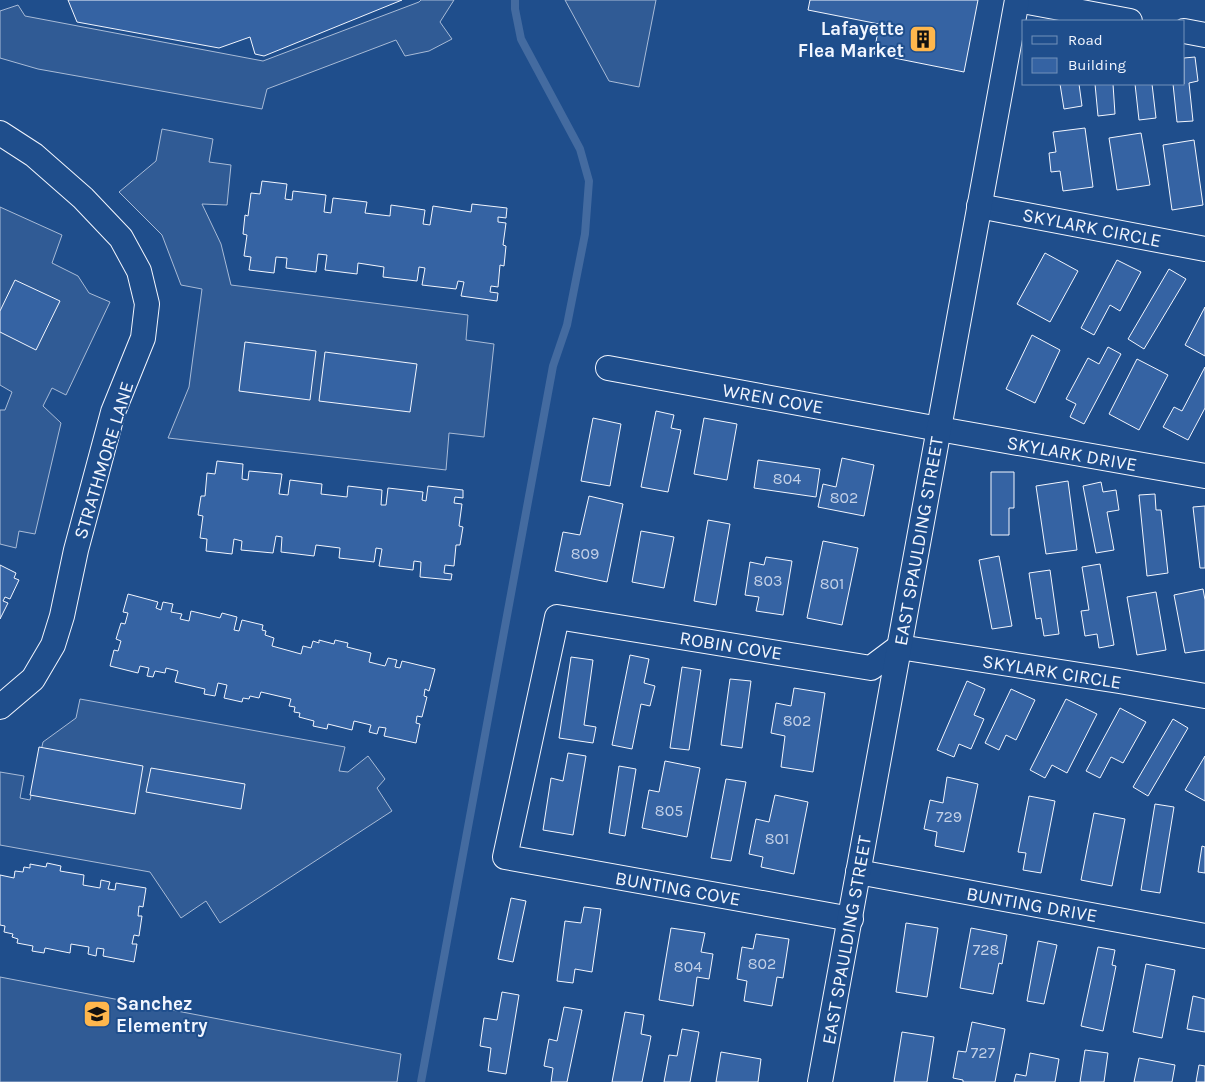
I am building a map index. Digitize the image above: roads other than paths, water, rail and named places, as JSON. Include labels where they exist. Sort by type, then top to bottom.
[{"type":"street","points":[[1017,0],[1125,20]]},
{"type":"street","name":"EAST SPAULDING STREET","points":[[820,1082],[1017,0]]},
{"type":"street","points":[[1185,31],[1205,35]]},
{"type":"street","name":"STRATHMORE LANE","points":[[0,133],[34,155],[82,198],[121,238],[139,271],[147,304],[143,338],[113,412],[53,645],[32,679],[0,707]]},
{"type":"street","name":"SKYLARK CIRCLE","points":[[979,206],[1205,249]]},
{"type":"street","name":"WREN COVE","points":[[608,368],[939,429]]},
{"type":"street","name":"SKYLARK DRIVE","points":[[939,429],[1205,476]]},
{"type":"street","name":"ROBIN COVE","points":[[505,858],[557,618],[871,668],[899,647]]},
{"type":"street","name":"SKYLARK CIRCLE","points":[[899,647],[1205,696]]},
{"type":"street","name":"BUNTING COVE","points":[[505,858],[851,919]]},
{"type":"street","name":"BUNTING DRIVE","points":[[858,872],[1205,936]]},
{"type":"waterway","points":[[421,1082],[553,366],[567,325],[585,234],[589,181],[580,149],[521,39],[515,0]]},
{"type":"place","name":"Lafayette Flea Market","points":[[923,39]]},
{"type":"place","name":"Sanchez Elementry","points":[[97,1014]]}]
